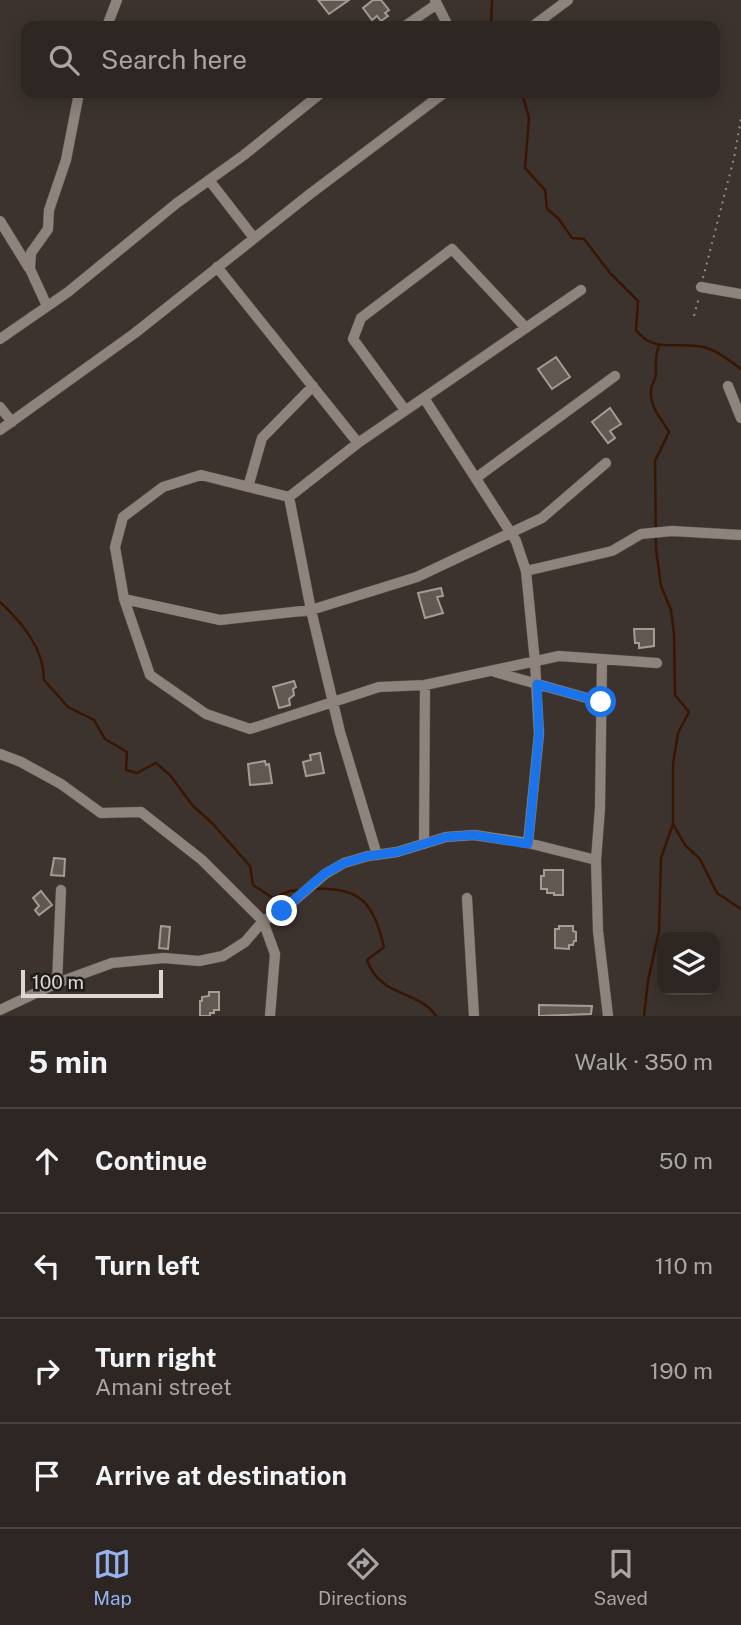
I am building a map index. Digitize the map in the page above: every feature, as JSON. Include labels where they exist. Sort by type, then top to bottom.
[{"type":"street","points":[[109,21],[117,0]]},
{"type":"street","points":[[540,21],[568,0]]},
{"type":"street","points":[[411,21],[436,2],[446,21]]},
{"type":"street","points":[[30,269],[31,253],[48,229],[49,210],[66,160],[78,98]]},
{"type":"street","points":[[0,339],[68,292],[177,203],[244,156],[315,98]]},
{"type":"street","points":[[0,430],[124,341],[437,98]]},
{"type":"street","points":[[209,180],[254,238]]},
{"type":"street","points":[[0,221],[30,269],[47,306]]},
{"type":"street","points":[[405,410],[353,339],[361,318],[452,249],[526,328]]},
{"type":"street","points":[[217,267],[358,443]]},
{"type":"street","points":[[701,287],[741,294]]},
{"type":"street","points":[[289,497],[358,443],[581,290]]},
{"type":"street","points":[[476,478],[615,376]]},
{"type":"street","points":[[247,487],[262,438],[313,386]]},
{"type":"street","points":[[728,386],[741,418]]},
{"type":"street","points":[[424,398],[511,532],[526,571],[539,734],[528,844]]},
{"type":"street","points":[[0,407],[12,422]]},
{"type":"street","points":[[124,599],[220,620],[311,610],[417,577],[542,518],[606,463]]},
{"type":"street","points":[[289,497],[201,475],[163,487],[123,517],[115,547],[124,599],[150,675],[206,714],[250,729],[332,700],[379,687],[425,685],[559,656],[657,663]]},
{"type":"street","points":[[289,497],[332,700],[377,855]]},
{"type":"street","points":[[526,571],[612,551],[641,534],[672,531],[741,535]]},
{"type":"street","points":[[602,659],[600,808],[596,860],[598,931],[608,1016]]},
{"type":"street","points":[[491,671],[601,702]]},
{"type":"street","points":[[424,844],[425,685]]},
{"type":"street","points":[[0,754],[61,785],[102,813],[141,812],[202,860],[263,921],[275,954],[270,1016]]},
{"type":"street","points":[[0,1010],[57,983],[112,963],[164,958],[199,961],[223,956],[245,942],[263,921],[282,911],[324,874],[344,863],[397,852],[446,837],[474,835],[596,860]]},
{"type":"street","points":[[57,983],[61,890]]},
{"type":"street","points":[[467,898],[474,1016]]},
{"type":"path","points":[[694,316],[734,159],[741,118]]},
{"type":"building","points":[[318,0],[349,0],[329,14]]},
{"type":"building","points":[[373,0],[381,0],[389,10],[385,13],[388,16],[381,21],[377,16],[372,20],[363,8]]},
{"type":"building","points":[[556,357],[570,377],[552,389],[538,369]]},
{"type":"building","points":[[610,408],[621,424],[610,431],[615,438],[608,443],[592,422]]},
{"type":"building","points":[[441,588],[443,596],[437,597],[443,613],[425,618],[418,593]]},
{"type":"building","points":[[634,629],[654,629],[654,646],[639,648],[639,643],[635,643]]},
{"type":"building","points":[[294,681],[296,687],[293,689],[294,695],[289,699],[290,705],[279,708],[273,687]]},
{"type":"building","points":[[320,753],[324,773],[306,776],[303,762],[311,760],[310,755]]},
{"type":"building","points":[[265,761],[266,765],[269,764],[272,783],[250,785],[248,764]]},
{"type":"building","points":[[54,858],[65,859],[64,876],[51,875]]},
{"type":"building","points":[[544,870],[563,870],[563,895],[554,895],[547,893],[547,889],[541,889]]},
{"type":"building","points":[[41,891],[52,905],[39,915],[35,910],[39,906],[33,898]]},
{"type":"building","points":[[161,926],[170,927],[168,949],[159,948]]},
{"type":"building","points":[[559,926],[573,926],[573,931],[576,932],[576,941],[569,945],[569,949],[555,948],[555,929],[559,929]]},
{"type":"building","points":[[209,992],[219,992],[219,1010],[214,1010],[210,1016],[200,1016],[200,1001],[202,997],[209,996]]},
{"type":"building","points":[[539,1005],[592,1006],[591,1014],[539,1016]]},
{"type":"waterway","points":[[491,21],[492,0]]},
{"type":"waterway","points":[[523,98],[529,118],[525,168],[545,190],[547,209],[558,218],[572,238],[584,239],[610,273],[638,301],[636,330],[650,342],[708,348],[741,369]]},
{"type":"waterway","points":[[659,345],[651,396],[654,407],[669,432],[655,461],[656,549],[661,586],[671,610],[675,695],[689,712],[678,733],[673,764],[673,824],[685,845],[700,859],[717,893],[741,909]]},
{"type":"waterway","points":[[0,602],[24,627],[36,647],[44,680],[68,707],[94,720],[105,739],[127,752],[126,770],[137,773],[156,763],[170,775],[193,806],[250,866],[253,885],[273,898],[301,890]]},
{"type":"waterway","points":[[644,1016],[648,981],[659,931],[661,858],[673,824]]},
{"type":"waterway","points":[[312,889],[342,890],[362,900],[375,919],[384,947],[367,960],[373,972],[390,988],[420,1002],[436,1016]]},
{"type":"route","points":[[282,911],[324,874],[344,863],[368,856],[397,852],[446,837],[474,835],[528,844],[539,734],[537,684],[601,702]]}]
